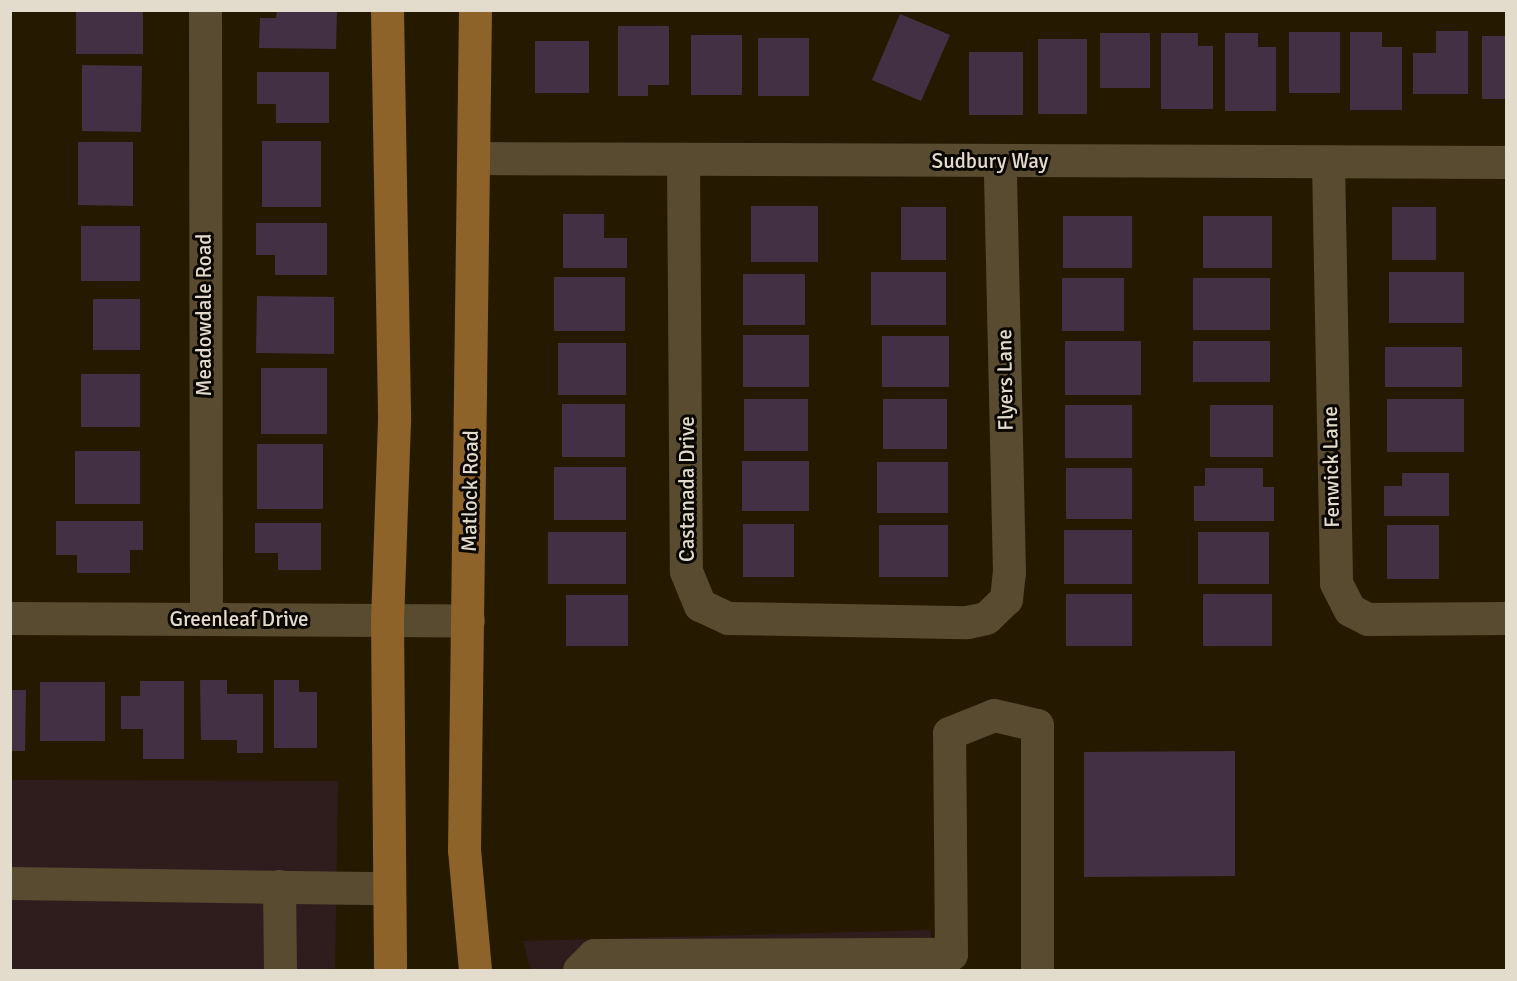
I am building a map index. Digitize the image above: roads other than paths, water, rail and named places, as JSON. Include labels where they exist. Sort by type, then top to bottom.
[{"type":"main road","points":[[387,10],[394,421],[387,619],[387,888],[390,970]]},
{"type":"main road","name":"Matlock Road","points":[[475,970],[464,850],[476,10]]},
{"type":"street","name":"Meadowdale Road","points":[[205,10],[206,619]]},
{"type":"street","name":"Sudbury Way","points":[[474,158],[1506,162]]},
{"type":"street","name":"Castanada Drive","points":[[683,160],[686,571],[700,605],[728,618],[967,622],[986,618],[1006,599]]},
{"type":"street","name":"Flyers Lane","points":[[1000,160],[1006,599]]},
{"type":"street","name":"Fenwick Lane","points":[[1328,162],[1336,583],[1350,610],[1368,619],[1506,618]]},
{"type":"street","name":"Greenleaf Drive","points":[[10,618],[468,620]]},
{"type":"street","points":[[579,970],[594,956],[951,962],[949,733],[994,716],[1037,725],[1037,970]]},
{"type":"street","points":[[10,883],[387,888]]},
{"type":"street","points":[[279,886],[280,970]]}]
